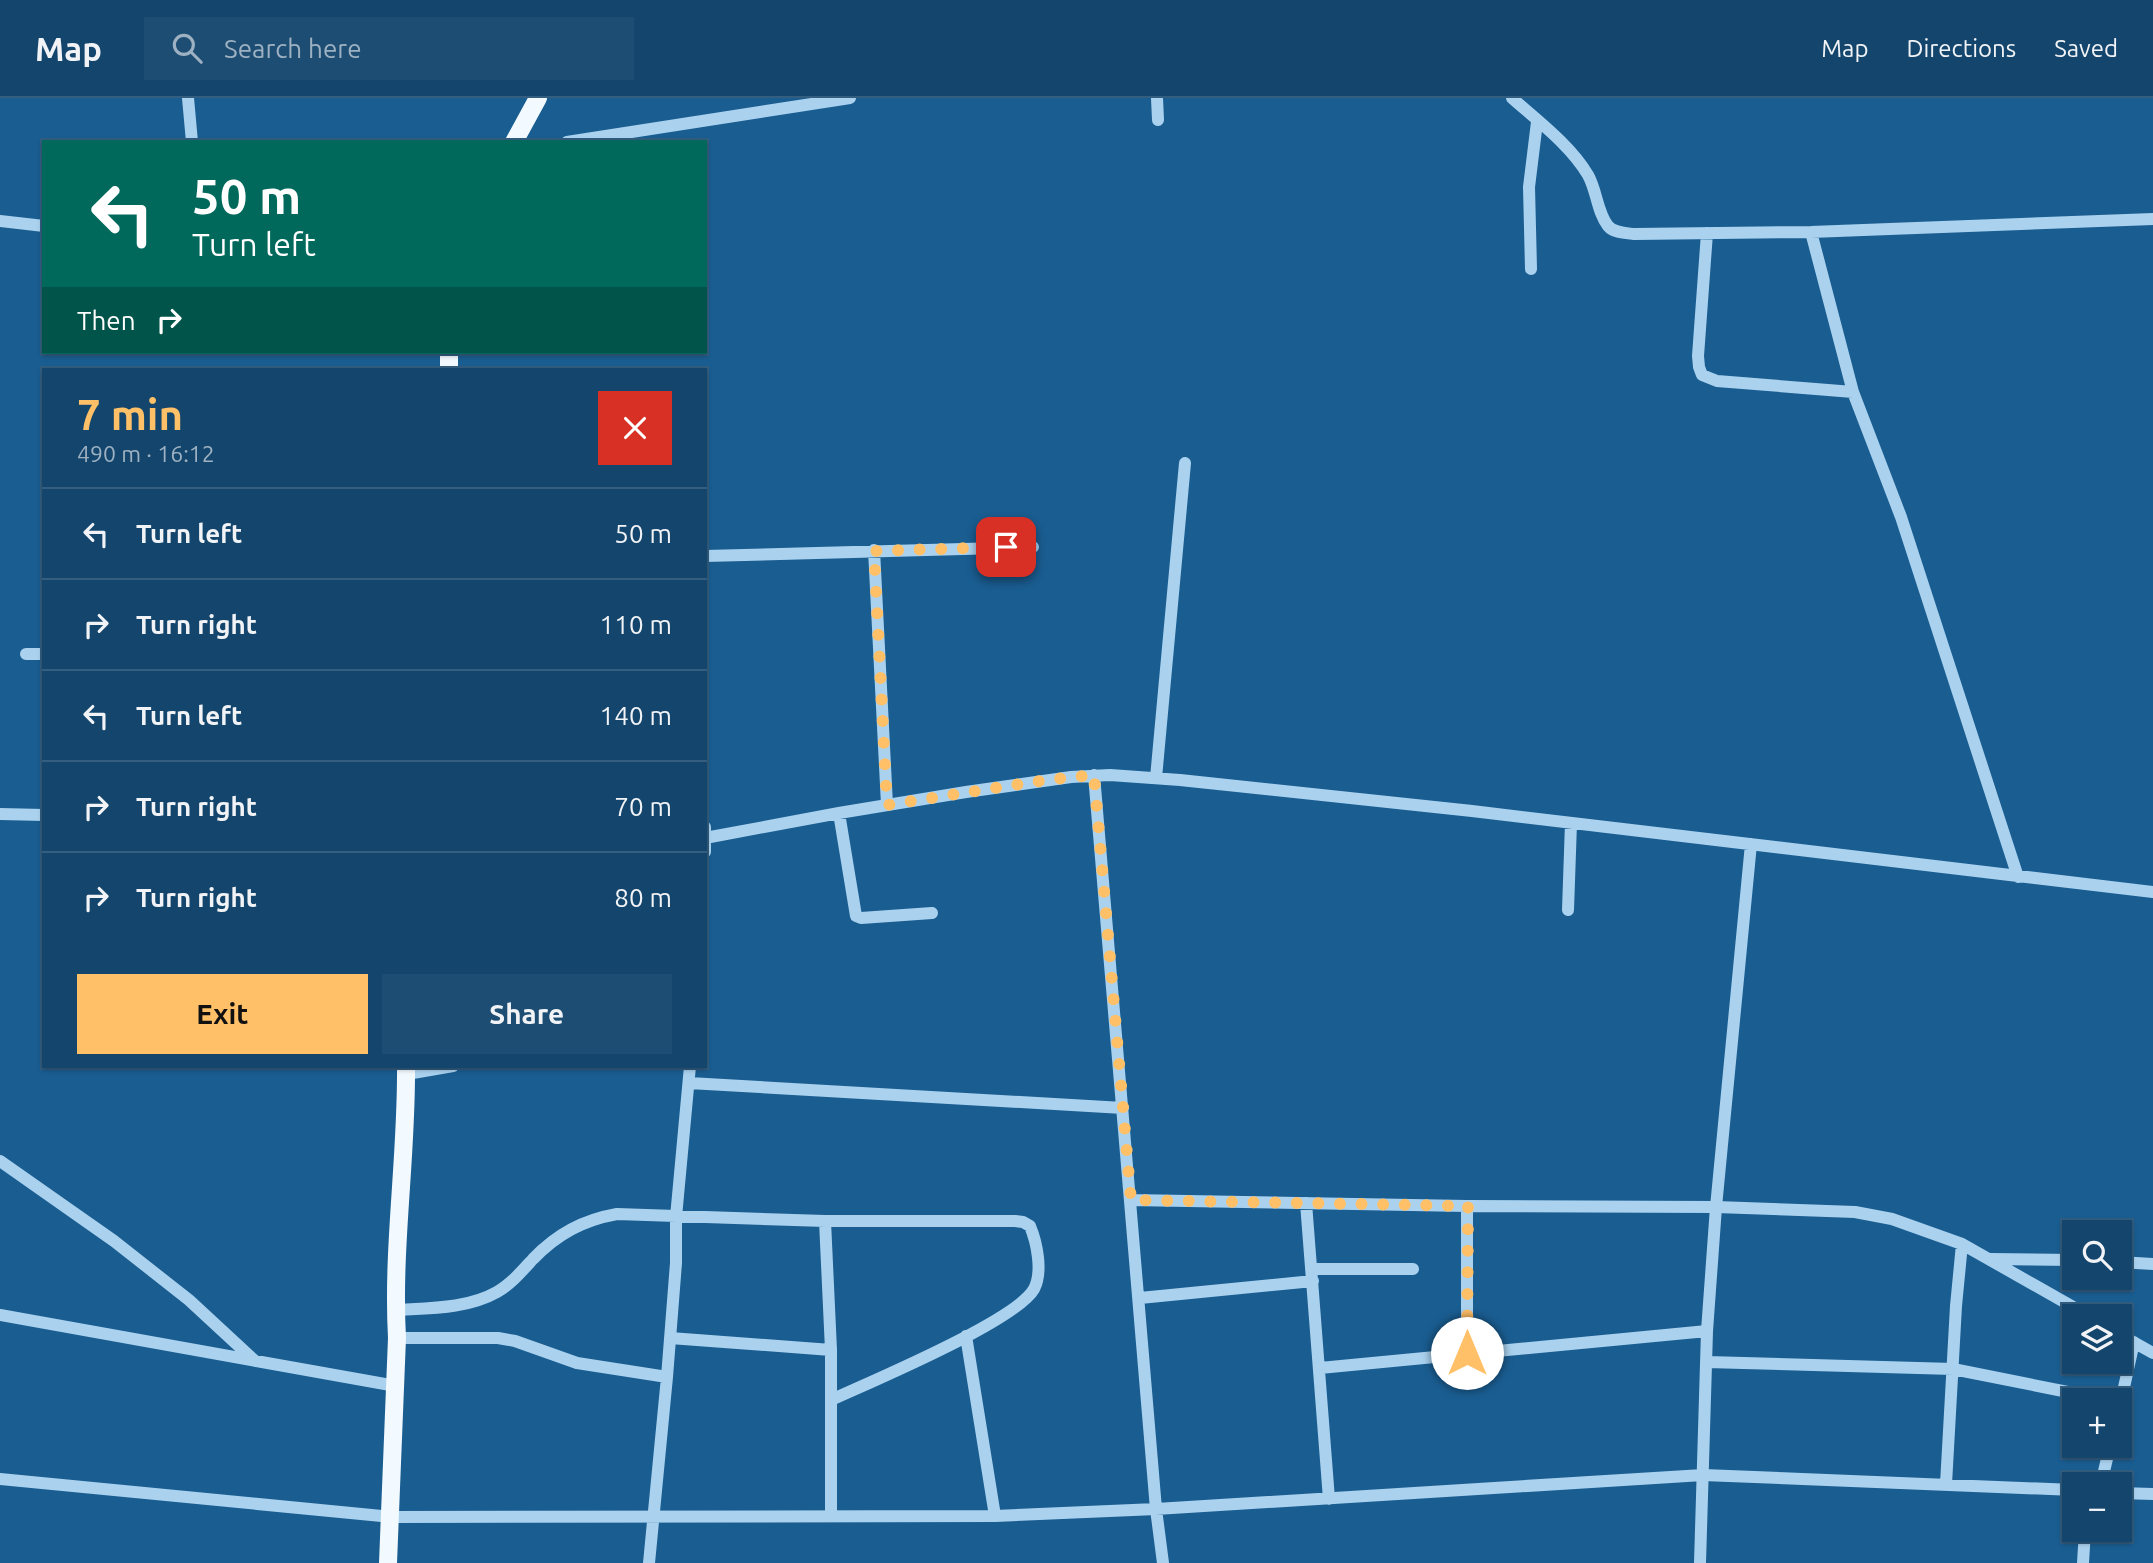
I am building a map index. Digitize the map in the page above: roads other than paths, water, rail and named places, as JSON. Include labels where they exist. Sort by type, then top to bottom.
[{"type":"main road","points":[[515,140],[538,98]]},
{"type":"main road","points":[[388,1563],[396,1386],[399,1197],[407,1070]]},
{"type":"street","points":[[188,98],[192,140]]},
{"type":"street","points":[[580,140],[850,98]]},
{"type":"street","points":[[1157,98],[1158,120]]},
{"type":"street","points":[[1512,98],[1568,149],[1583,168],[1592,182],[1606,221],[1614,231],[1633,234],[1811,232],[2153,219]]},
{"type":"street","points":[[1531,269],[1529,187],[1537,122]]},
{"type":"street","points":[[0,221],[42,226]]},
{"type":"street","points":[[1811,232],[1853,392],[1901,517],[2018,877]]},
{"type":"street","points":[[1707,233],[1698,356],[1702,375],[1717,381],[1853,392]]},
{"type":"street","points":[[1156,778],[1185,464]]},
{"type":"street","points":[[707,556],[1033,547]]},
{"type":"street","points":[[874,551],[887,805]]},
{"type":"street","points":[[26,654],[42,654]]},
{"type":"street","points":[[707,838],[887,805],[1094,775],[1156,778],[1572,823],[2153,892]]},
{"type":"street","points":[[1094,775],[1156,1510],[1163,1563]]},
{"type":"street","points":[[839,813],[856,916],[861,918],[932,913]]},
{"type":"street","points":[[0,814],[42,815]]},
{"type":"street","points":[[1568,910],[1572,823]]},
{"type":"street","points":[[1700,1563],[1707,1331],[1716,1207],[1751,844]]},
{"type":"street","points":[[407,1070],[430,1068]]},
{"type":"street","points":[[649,1563],[667,1377],[676,1263],[676,1217],[690,1068]]},
{"type":"street","points":[[688,1083],[1123,1108]]},
{"type":"street","points":[[0,1161],[114,1241],[189,1300],[255,1362]]},
{"type":"street","points":[[1131,1200],[1716,1207],[1855,1212],[1892,1219],[1962,1244],[2068,1304]]},
{"type":"street","points":[[1307,1203],[1329,1499]]},
{"type":"street","points":[[1467,1353],[1468,1206]]},
{"type":"street","points":[[396,1310],[456,1305],[496,1292],[515,1279],[550,1242],[569,1229],[617,1214],[825,1221],[1007,1221],[1023,1222],[1030,1226],[1038,1269],[1034,1289],[1010,1310],[966,1336],[831,1400]]},
{"type":"street","points":[[825,1221],[831,1350],[831,1516]]},
{"type":"street","points":[[1946,1484],[1962,1244]]},
{"type":"street","points":[[1989,1259],[2062,1260]]},
{"type":"street","points":[[2132,1263],[2153,1264]]},
{"type":"street","points":[[1140,1298],[1312,1275],[1413,1269]]},
{"type":"street","points":[[0,1315],[396,1386]]},
{"type":"street","points":[[1320,1368],[1707,1331]]},
{"type":"street","points":[[966,1336],[995,1516]]},
{"type":"street","points":[[397,1338],[498,1338],[515,1341],[577,1363],[667,1377]]},
{"type":"street","points":[[670,1338],[831,1350]]},
{"type":"street","points":[[2121,1388],[2134,1342],[2153,1353]]},
{"type":"street","points":[[1707,1362],[1954,1369],[2062,1392]]},
{"type":"street","points":[[0,1479],[392,1517],[995,1516],[1156,1510],[1703,1475],[2062,1489]]},
{"type":"street","points":[[2132,1493],[2153,1494]]},
{"type":"street","points":[[2083,1563],[2084,1542]]}]
